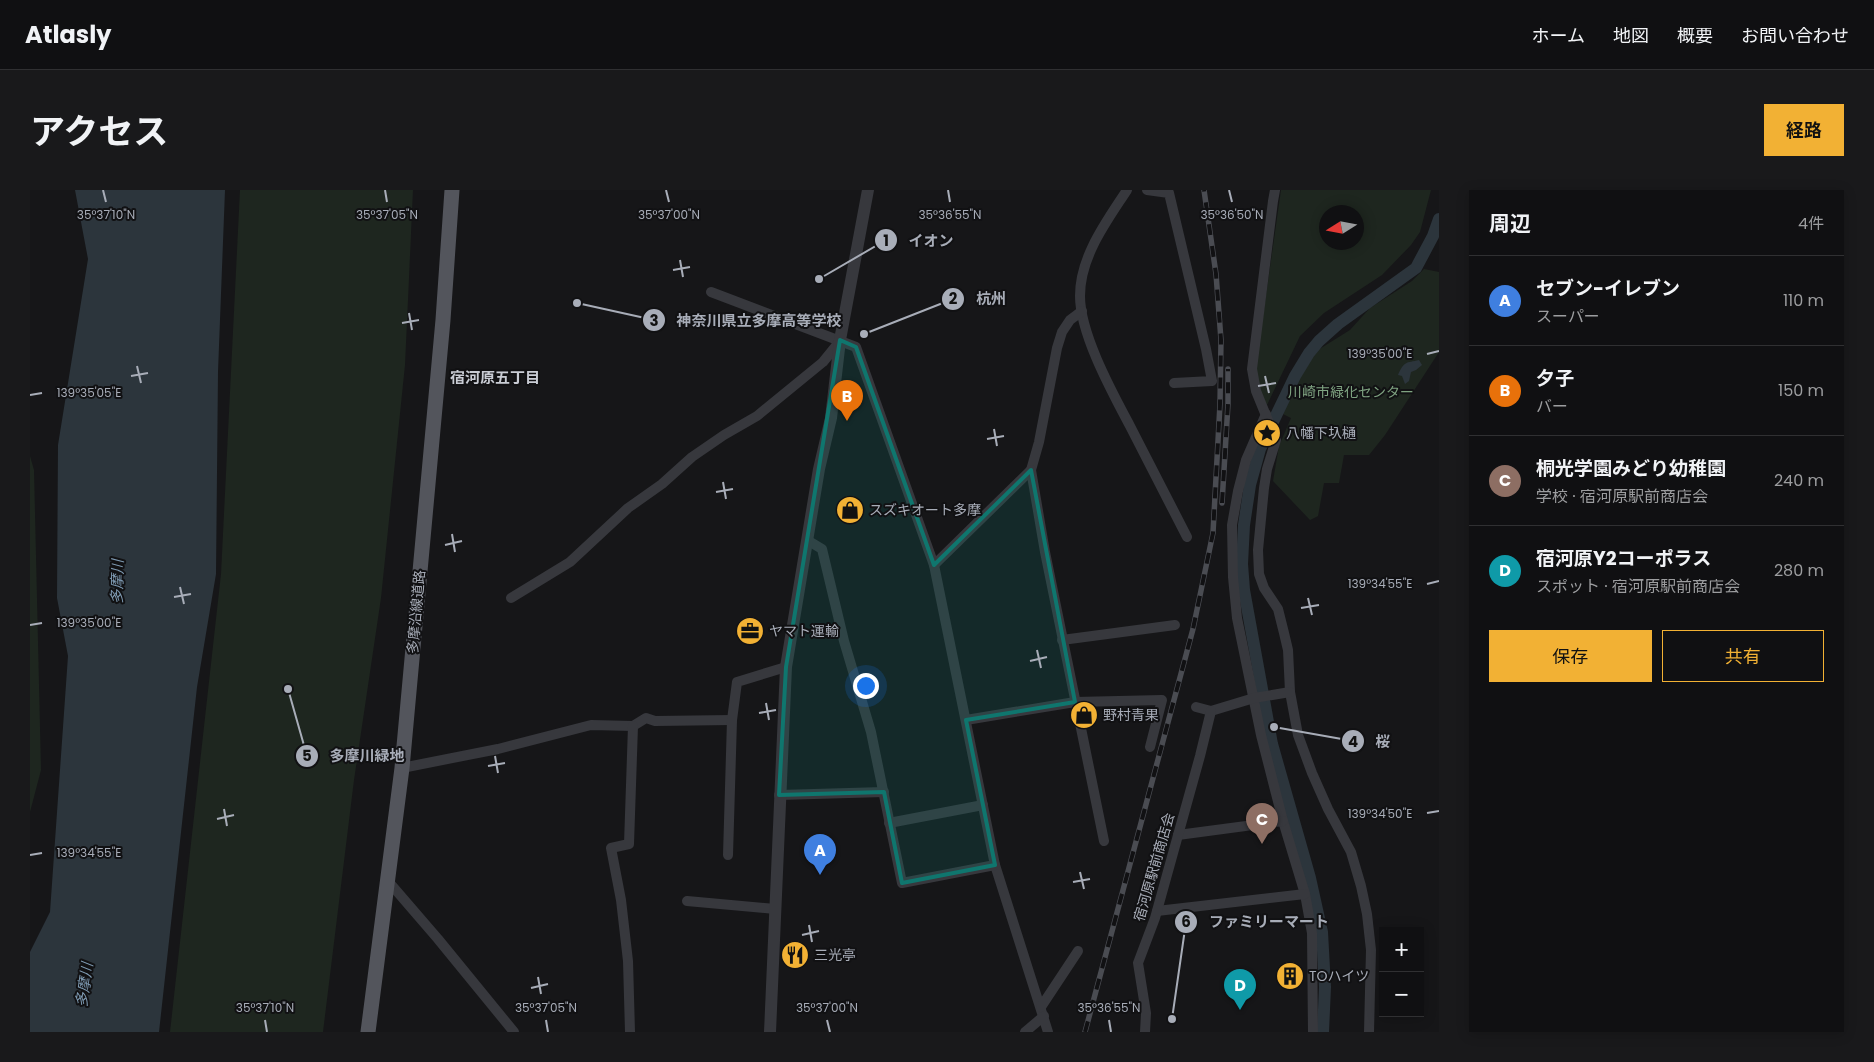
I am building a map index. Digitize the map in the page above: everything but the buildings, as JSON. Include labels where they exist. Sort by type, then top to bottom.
[{"type":"main road","name":"多摩沿線道路","points":[[368,1032],[402,768],[443,320],[452,190]]},
{"type":"street","points":[[770,1032],[786,666],[819,469],[831,418],[840,340],[868,190]]},
{"type":"street","points":[[1127,190],[1097,236],[1088,258],[1080,295],[1082,310],[1103,374],[1187,537]]},
{"type":"street","points":[[1147,190],[1169,193],[1212,381],[1174,383]]},
{"type":"street","points":[[1276,190],[1272,201],[1252,360],[1256,391],[1276,440],[1267,468],[1264,488],[1258,550],[1259,574],[1264,588],[1278,609],[1284,633],[1288,650],[1286,692],[1298,735],[1328,809],[1351,852],[1361,886],[1367,914],[1371,950],[1369,1032]]},
{"type":"street","points":[[712,292],[856,347],[934,565],[995,865],[1048,1032]]},
{"type":"street","points":[[1082,310],[1070,320],[1062,332],[1039,442],[1031,470],[1040,530],[1104,841]]},
{"type":"street","points":[[511,598],[570,562],[628,508],[662,484],[692,457],[724,435],[757,416],[823,362],[840,340]]},
{"type":"street","points":[[1266,415],[1246,460],[1238,492],[1232,525],[1233,577],[1237,618],[1256,698],[1261,735],[1283,821],[1305,894],[1312,933],[1313,1032]]},
{"type":"street","points":[[934,565],[1031,470]]},
{"type":"street","points":[[807,540],[822,549],[844,641],[871,732],[902,883],[995,865]]},
{"type":"street","points":[[1062,640],[1175,625]]},
{"type":"street","points":[[728,855],[732,720],[737,682],[786,666]]},
{"type":"street","points":[[1196,707],[1210,711],[1286,692]]},
{"type":"street","points":[[966,720],[1075,702],[1162,700],[1150,746]]},
{"type":"street","name":"宿河原駅前商店会","points":[[1145,1032],[1146,1013],[1138,963],[1156,911],[1178,835],[1210,711]]},
{"type":"street","points":[[402,768],[498,749],[591,725],[633,726],[646,718],[655,721],[732,720]]},
{"type":"street","points":[[630,1032],[628,961],[621,900],[611,848],[628,844],[633,726]]},
{"type":"street","points":[[780,795],[884,792]]},
{"type":"street","points":[[889,823],[982,805]]},
{"type":"street","points":[[1178,835],[1283,821]]},
{"type":"street","points":[[388,881],[514,1032]]},
{"type":"street","points":[[1156,911],[1305,894]]},
{"type":"street","points":[[688,901],[775,909]]},
{"type":"street","points":[[1025,1032],[1043,1012],[1078,951]]},
{"type":"highlighted area","points":[[840,340],[856,347],[934,565],[1031,470],[1075,702],[966,720],[995,865],[902,883],[884,792],[779,795],[786,667]]},
{"type":"green space","points":[[240,190],[413,190],[405,365],[381,598],[354,780],[323,1032],[170,1032],[221,574]]},
{"type":"green space","name":"川崎市緑化センター","points":[[1281,190],[1431,190],[1420,232],[1411,245],[1382,275],[1324,313],[1300,336],[1267,405],[1259,392],[1256,366]]},
{"type":"green space","name":"川崎市緑化センター","points":[[1424,269],[1439,272],[1439,352],[1385,435],[1369,455],[1344,455],[1339,483],[1324,483],[1318,516],[1310,520],[1273,481],[1279,446],[1291,418],[1283,414],[1300,374],[1318,350],[1350,330],[1370,308],[1412,281]]},
{"type":"green space","points":[[30,456],[34,470],[41,770],[30,812]]},
{"type":"water","name":"多摩川","points":[[75,190],[225,190],[218,372],[216,574],[197,687],[159,1032],[30,1032],[30,952],[50,912],[68,656],[57,598],[58,445],[88,259]]},
{"type":"water","points":[[1419,360],[1422,365],[1411,372],[1409,381],[1405,384],[1402,376],[1398,375],[1402,367],[1408,362]]},
{"type":"waterway","points":[[1323,1032],[1325,987],[1322,932],[1310,878],[1272,744],[1244,590],[1242,564],[1244,525],[1250,485],[1260,449],[1295,376],[1309,353],[1338,324],[1416,268],[1433,236],[1439,219]]},
{"type":"railway","points":[[1085,1032],[1193,629],[1213,533],[1220,404],[1221,340],[1216,274],[1204,190]]},
{"type":"railway","points":[[1222,503],[1228,404],[1228,369]]},
{"type":"place","name":"イオン","points":[[819,279]]},
{"type":"place","name":"神奈川県立多摩高等学校","points":[[577,303]]},
{"type":"place","name":"杭州","points":[[864,334]]},
{"type":"place","name":"夕子","points":[[847,421]]},
{"type":"place","name":"八幡下圦樋","points":[[1267,433]]},
{"type":"place","name":"スズキオート多摩","points":[[850,510]]},
{"type":"place","name":"ヤマト運輸","points":[[750,631]]},
{"type":"place","name":"多摩川緑地","points":[[288,689]]},
{"type":"place","name":"野村青果","points":[[1084,715]]},
{"type":"place","name":"桜","points":[[1274,727]]},
{"type":"place","name":"桐光学園みどり幼稚園","points":[[1262,844]]},
{"type":"place","name":"セブン-イレブン","points":[[820,875]]},
{"type":"place","name":"三光亭","points":[[795,955]]},
{"type":"place","name":"TOハイツ","points":[[1290,976]]},
{"type":"place","name":"宿河原Y2コーポラス","points":[[1240,1010]]},
{"type":"place","name":"ファミリーマート","points":[[1172,1019]]},
{"type":"district","name":"宿河原五丁目","points":[[495,377]]}]
